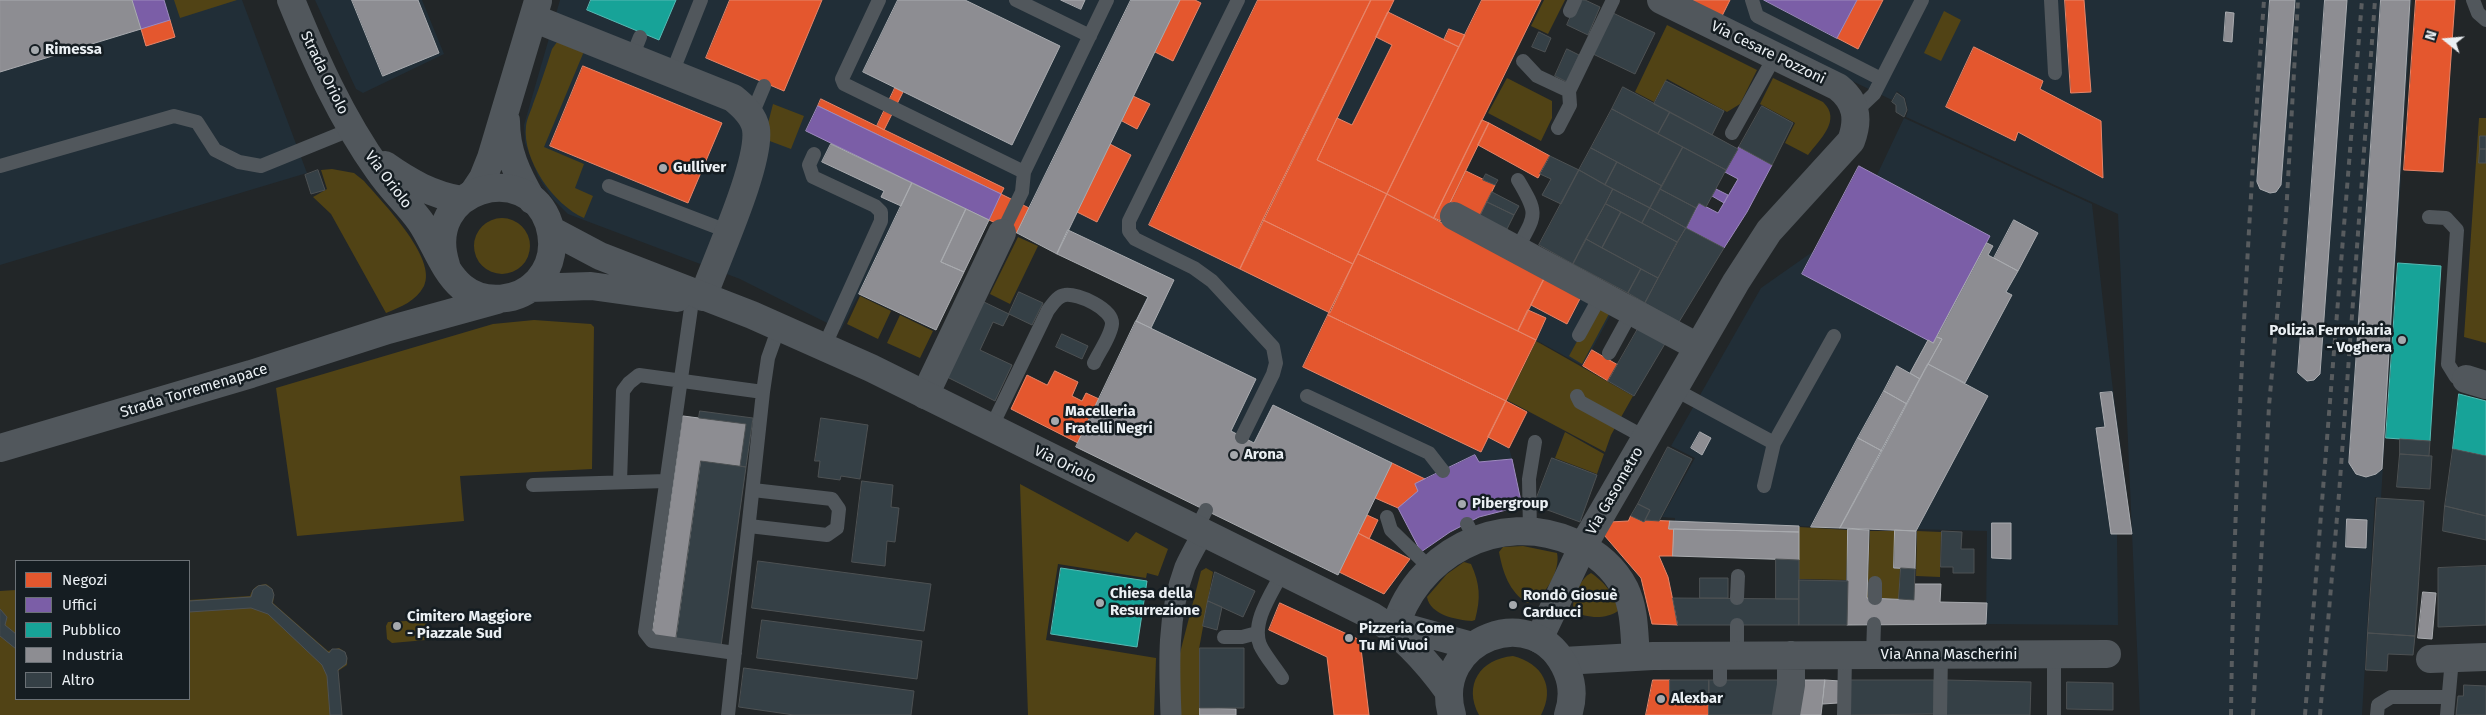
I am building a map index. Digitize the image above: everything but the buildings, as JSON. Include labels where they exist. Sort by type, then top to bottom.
[{"type":"street","name":"Strada Oriolo","points":[[291,0],[316,60],[357,136]]},
{"type":"street","name":"Via Cesare Pozzoni","points":[[1661,0],[1838,87],[1850,99],[1856,117]]},
{"type":"street","points":[[506,107],[506,136],[514,169],[532,200],[544,213],[551,230],[552,248],[548,266],[518,293],[479,296],[463,288],[449,270],[441,242],[443,230],[453,208],[468,196],[483,178],[491,158],[506,107],[536,9],[636,47],[672,73],[733,98],[747,111],[756,130],[754,157],[728,231],[697,299]]},
{"type":"street","name":"Via Gasometro","points":[[1538,639],[1583,546],[1736,282],[1769,231],[1851,141],[1856,117]]},
{"type":"street","name":"Via Oriolo","points":[[357,136],[385,165],[417,186],[447,198],[468,196]]},
{"type":"street","name":"Via Oriolo","points":[[357,136],[389,185],[419,220],[449,270]]},
{"type":"street","points":[[468,196],[497,187],[516,191],[532,200]]},
{"type":"street","points":[[1454,216],[1698,347]]},
{"type":"street","name":"Via Oriolo","points":[[551,230],[600,256],[697,299],[752,315],[824,347],[991,428],[1201,525],[1282,573],[1389,625],[1472,646]]},
{"type":"street","points":[[925,395],[1002,233]]},
{"type":"street","name":"Strada Torremenapace","points":[[388,330],[436,309],[444,301],[449,289],[449,270]]},
{"type":"street","name":"Via Oriolo","points":[[518,293],[591,286],[697,299]]},
{"type":"street","name":"Strada Torremenapace","points":[[0,448],[251,374],[388,330],[518,293]]},
{"type":"street","points":[[1171,715],[1168,660],[1175,599],[1201,525]]},
{"type":"street","points":[[1389,625],[1430,568],[1459,547],[1471,532],[1493,534],[1530,531],[1548,534],[1583,546],[1601,558],[1616,574],[1625,590],[1632,613],[1636,656]]},
{"type":"street","name":"Via Oriolo","points":[[1389,625],[1433,670],[1451,704]]},
{"type":"street","points":[[1451,704],[1452,675],[1460,659],[1472,646],[1484,638],[1511,632],[1538,639],[1548,645],[1563,661],[1570,678],[1572,695],[1568,715]]},
{"type":"street","name":"Via Anna Mascherini","points":[[1563,661],[1636,656],[1726,664],[1791,655],[2107,654]]},
{"type":"street","points":[[1786,715],[1791,685],[1791,655]]},
{"type":"street","points":[[2441,659],[2486,657]]},
{"type":"lane","points":[[672,73],[701,0]]},
{"type":"lane","points":[[879,0],[842,79],[844,84],[1024,172]]},
{"type":"lane","points":[[1016,0],[1090,36]]},
{"type":"lane","points":[[1002,233],[1022,192],[1024,172],[1107,0]]},
{"type":"lane","points":[[1238,0],[1130,221],[1129,231],[1135,239],[1194,268],[1212,281],[1273,347],[1276,363],[1273,374],[1242,437]]},
{"type":"lane","points":[[1558,128],[1570,105],[1569,91],[1613,0]]},
{"type":"lane","points":[[1752,0],[1757,16],[1881,79]]},
{"type":"lane","points":[[1856,117],[1874,94],[1922,0]]},
{"type":"lane","points":[[2051,0],[2055,73]]},
{"type":"lane","points":[[2473,0],[2478,13],[2486,20]]},
{"type":"lane","points":[[1732,133],[1775,56]]},
{"type":"lane","points":[[1523,61],[1537,76],[1569,91]]},
{"type":"lane","points":[[747,111],[756,106],[764,86]]},
{"type":"lane","points":[[0,166],[174,116],[197,122],[215,150],[239,162],[261,166],[357,136]]},
{"type":"lane","points":[[0,154],[15,162]]},
{"type":"lane","points":[[814,154],[809,165],[813,177],[875,206],[881,212],[881,221],[824,347]]},
{"type":"lane","points":[[1516,249],[1532,221],[1532,204],[1518,180]]},
{"type":"lane","points":[[608,186],[728,231]]},
{"type":"lane","points":[[2429,217],[2446,218],[2457,230],[2448,364],[2456,377],[2476,382]]},
{"type":"lane","points":[[991,428],[1048,310],[1057,298],[1065,295],[1075,296],[1107,310],[1110,315],[1112,324],[1094,363]]},
{"type":"lane","points":[[1579,335],[1601,295]]},
{"type":"lane","points":[[697,299],[680,380],[645,632],[652,642],[735,653]]},
{"type":"lane","points":[[1609,353],[1632,311]]},
{"type":"lane","points":[[728,715],[768,358],[779,327]]},
{"type":"lane","points":[[1764,486],[1774,443],[1834,336]]},
{"type":"lane","points":[[620,482],[623,391],[639,375],[764,392]]},
{"type":"lane","points":[[1674,389],[1774,443]]},
{"type":"lane","points":[[1307,396],[1429,453],[1442,471]]},
{"type":"lane","points":[[1577,396],[1580,402],[1646,438]]},
{"type":"lane","points":[[1530,531],[1529,479],[1534,442]]},
{"type":"lane","points":[[533,485],[666,481]]},
{"type":"lane","points":[[749,526],[827,535],[837,528],[839,509],[832,500],[753,490]]},
{"type":"lane","points":[[1387,517],[1391,530],[1430,568]]},
{"type":"lane","points":[[1282,573],[1261,617],[1257,634],[1260,646],[1282,678]]},
{"type":"lane","points":[[1737,598],[1738,576]]},
{"type":"lane","points":[[1875,583],[1875,598]]},
{"type":"lane","points":[[1873,655],[1874,624]]},
{"type":"lane","points":[[1726,664],[1737,625]]},
{"type":"lane","points":[[1224,637],[1242,637],[1257,634]]},
{"type":"lane","points":[[1940,715],[1941,654]]},
{"type":"lane","points":[[2054,654],[2054,715]]},
{"type":"lane","points":[[1844,715],[1845,655]]},
{"type":"lane","points":[[2441,659],[2448,697],[2447,715]]},
{"type":"lane","points":[[2377,715],[2378,705],[2391,697],[2448,697]]},
{"type":"shaded area","points":[[0,0],[242,0],[307,173],[0,265]]},
{"type":"shaded area","points":[[174,0],[237,0],[180,18]]},
{"type":"shaded area","points":[[315,0],[422,0],[444,54],[363,93],[356,89]]},
{"type":"shaded area","points":[[560,0],[1541,0],[1482,119],[1489,123],[1441,221],[1612,312],[1583,366],[1536,340],[1506,401],[1527,412],[1509,448],[1512,459],[1479,462],[1398,508],[1375,498],[1367,515],[1378,520],[1369,539],[1338,575],[1076,447],[1147,297],[967,209],[913,319],[859,294],[841,330],[740,279],[568,214],[552,198],[538,176],[525,143],[524,125]]},
{"type":"shaded area","points":[[1544,0],[1565,0],[1548,34],[1531,26]]},
{"type":"shaded area","points":[[1682,0],[2412,0],[2381,498],[2375,497],[2362,715],[2140,715],[2118,214],[1906,117],[1908,110],[1905,98],[1897,91],[1892,100]]},
{"type":"shaded area","points":[[1944,11],[1961,20],[1941,61],[1924,53]]},
{"type":"shaded area","points":[[1667,25],[1757,70],[1740,104],[1727,112],[1667,79],[1654,102],[1635,92]]},
{"type":"shaded area","points":[[557,42],[585,49],[544,147],[584,164],[575,188],[593,196],[584,218],[562,203],[542,180],[529,153],[526,139],[527,120],[552,49]]},
{"type":"shaded area","points":[[1507,78],[1552,101],[1552,118],[1541,141],[1488,113]]},
{"type":"shaded area","points":[[1773,78],[1823,102],[1828,109],[1830,122],[1827,129],[1808,155],[1785,143],[1795,123],[1760,104]]},
{"type":"shaded area","points":[[773,104],[804,116],[791,149],[767,140],[765,135]]},
{"type":"shaded area","points":[[1904,118],[2092,204],[2112,382],[2132,533],[2117,534],[2118,625],[1986,624],[1987,531],[1799,526],[1673,556],[1675,518],[1662,517],[1695,458],[1671,446],[1761,288],[1818,248],[1874,175],[1877,175]]},
{"type":"shaded area","points":[[2479,118],[2486,118],[2486,343],[2464,337]]},
{"type":"shaded area","points":[[332,169],[354,173],[364,181],[406,230],[416,246],[423,261],[426,274],[424,286],[417,296],[403,306],[386,313],[331,214],[313,197],[327,189],[321,170]]},
{"type":"shaded area","points":[[502,218],[513,220],[522,226],[528,235],[530,246],[528,257],[522,266],[513,272],[502,274],[491,272],[482,266],[476,257],[474,246],[476,235],[482,226],[491,220]]},
{"type":"shaded area","points":[[1018,237],[1038,246],[1010,304],[990,294]]},
{"type":"shaded area","points":[[860,296],[891,311],[878,339],[847,324]]},
{"type":"shaded area","points":[[1597,305],[1610,312],[1582,364],[1569,356]]},
{"type":"shaded area","points":[[900,315],[933,331],[920,358],[887,343]]},
{"type":"shaded area","points":[[534,320],[591,324],[594,327],[592,469],[460,476],[464,521],[297,536],[276,388],[493,324]]},
{"type":"shaded area","points":[[1536,341],[1633,396],[1611,435],[1605,452],[1507,400]]},
{"type":"shaded area","points":[[1565,432],[1604,454],[1597,474],[1555,458]]},
{"type":"shaded area","points":[[1020,484],[1128,542],[1136,532],[1168,549],[1158,576],[1147,573],[1146,578],[1058,564],[1046,640],[1156,658],[1154,715],[1028,715]]},
{"type":"shaded area","points":[[1799,527],[1848,530],[1846,580],[1799,579]]},
{"type":"shaded area","points":[[1870,531],[1895,531],[1893,568],[1900,569],[1899,599],[1867,598]]},
{"type":"shaded area","points":[[1917,531],[1941,532],[1940,577],[1916,576]]},
{"type":"shaded area","points":[[1523,546],[1557,553],[1558,560],[1554,575],[1545,590],[1534,601],[1527,603],[1511,587],[1499,552],[1503,547]]},
{"type":"shaded area","points":[[1464,562],[1471,564],[1479,591],[1475,620],[1472,621],[1452,618],[1439,612],[1429,603],[1427,597],[1447,574]]},
{"type":"shaded area","points":[[1206,568],[1213,572],[1199,649],[1199,715],[1179,715],[1179,657],[1201,571]]},
{"type":"shaded area","points":[[1591,573],[1609,589],[1618,611],[1607,616],[1595,617],[1573,611],[1578,590],[1583,580]]},
{"type":"shaded area","points":[[266,584],[271,588],[274,597],[273,603],[328,651],[339,648],[346,655],[347,665],[338,671],[342,715],[0,715],[0,591],[15,590],[15,700],[190,700],[190,600],[250,596],[252,590]]},
{"type":"shaded area","points":[[424,620],[428,630],[426,640],[392,643],[387,639],[386,626],[388,622]]},
{"type":"shaded area","points":[[1513,656],[1532,664],[1539,670],[1543,678],[1547,695],[1541,715],[1479,715],[1473,694],[1474,684],[1478,675],[1492,662]]},
{"type":"railway","points":[[2231,715],[2242,357],[2264,0]]},
{"type":"railway","points":[[2253,715],[2269,406],[2286,216],[2298,0]]},
{"type":"railway","points":[[2305,715],[2362,0]]},
{"type":"railway","points":[[2320,715],[2339,494],[2375,0]]},
{"type":"place","name":"Rimessa","points":[[35,50]]},
{"type":"place","name":"Gulliver","points":[[663,168]]},
{"type":"place","name":"Polizia Ferroviaria - Voghera","points":[[2402,340]]},
{"type":"place","name":"Macelleria Fratelli Negri","points":[[1055,421]]},
{"type":"place","name":"Arona","points":[[1234,455]]},
{"type":"place","name":"Pibergroup","points":[[1462,504]]},
{"type":"place","name":"Chiesa della Resurrezione","points":[[1100,603]]},
{"type":"place","name":"Rondò Giosuè Carducci","points":[[1513,605]]},
{"type":"place","name":"Cimitero Maggiore - Piazzale Sud","points":[[397,626]]},
{"type":"place","name":"Pizzeria Come Tu Mi Vuoi","points":[[1349,638]]},
{"type":"place","name":"Alexbar","points":[[1661,699]]}]
